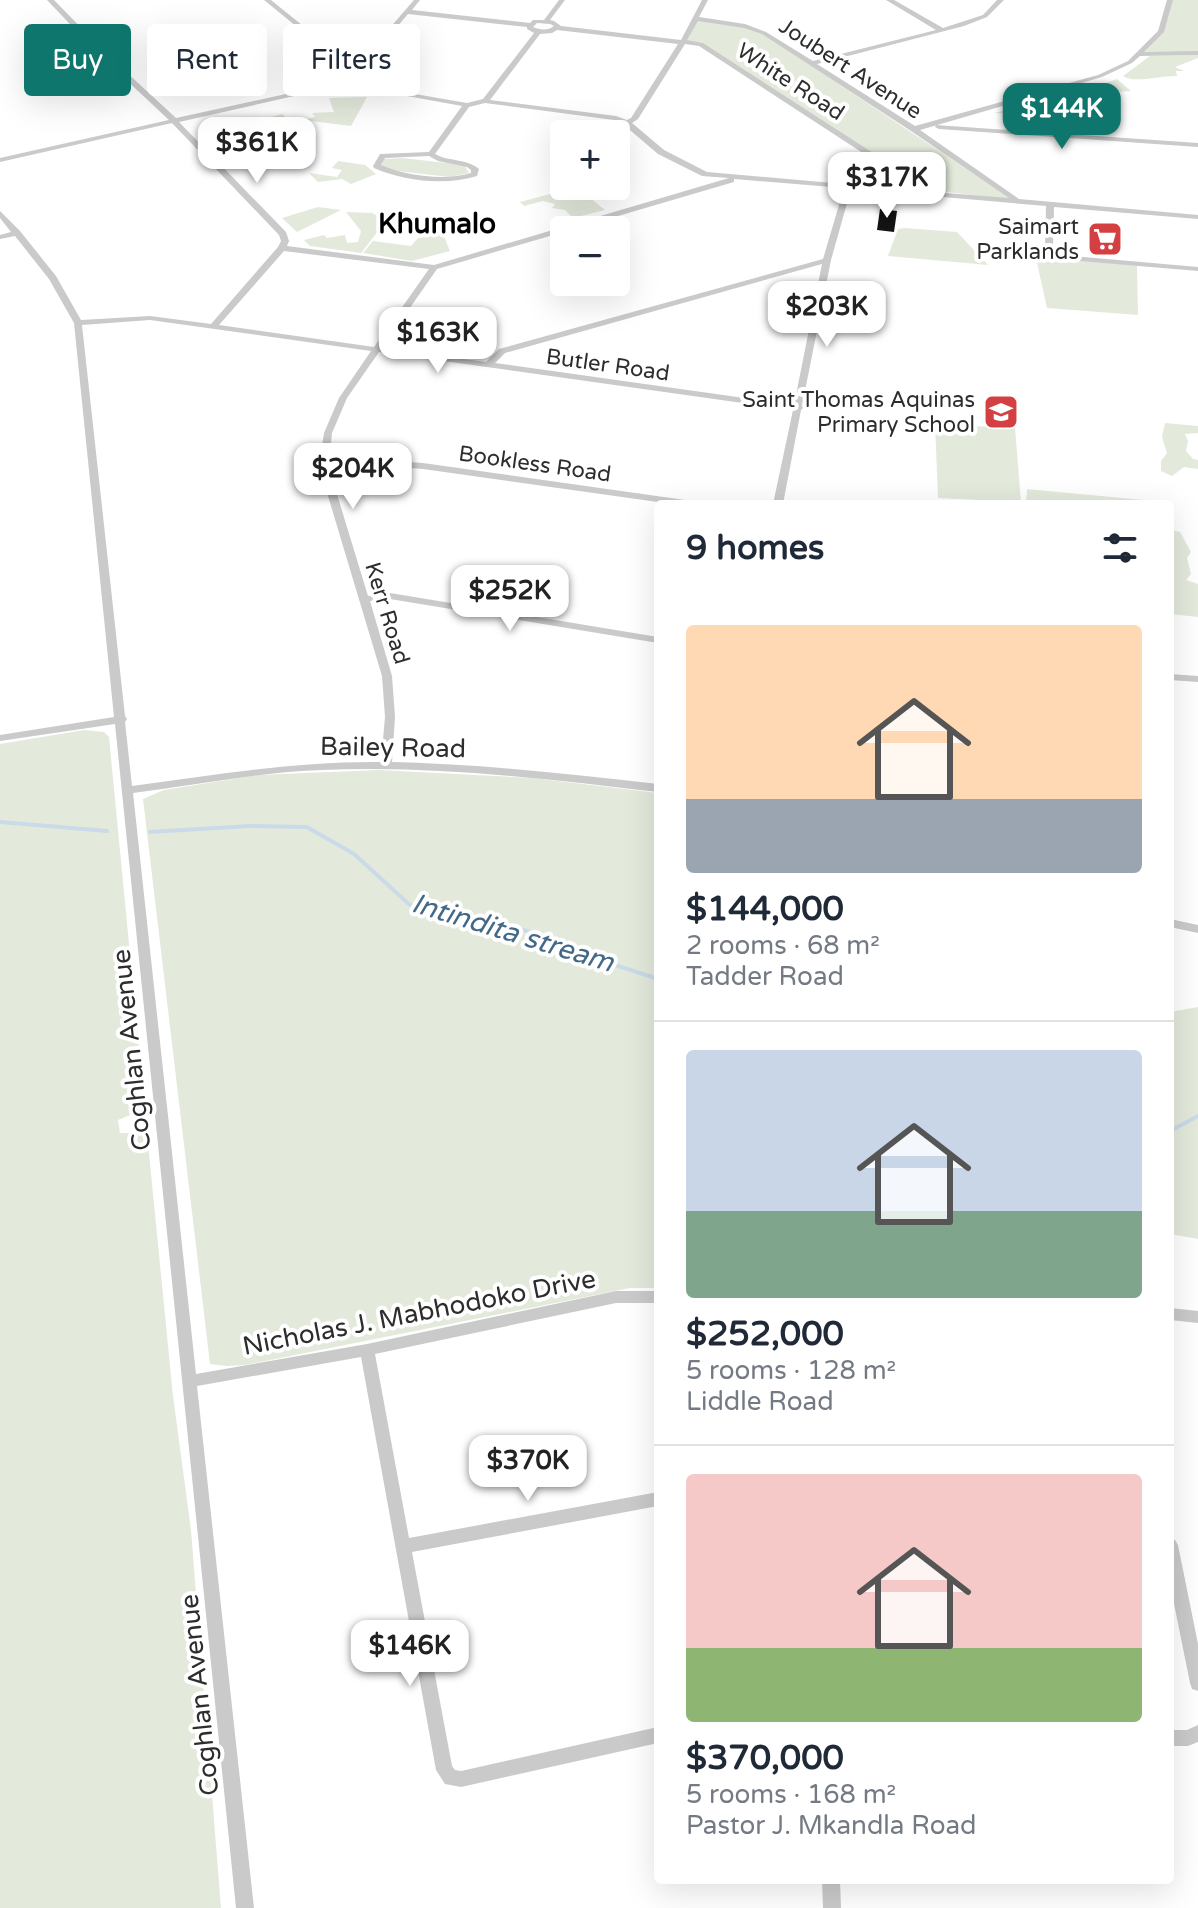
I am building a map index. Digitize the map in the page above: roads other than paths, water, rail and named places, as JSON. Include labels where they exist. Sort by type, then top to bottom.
[{"type":"street","points":[[50,0],[73,24]]},
{"type":"street","points":[[267,0],[296,24]]},
{"type":"street","points":[[397,24],[417,0]]},
{"type":"street","points":[[546,21],[562,0]]},
{"type":"street","points":[[630,121],[684,40],[705,0]]},
{"type":"street","points":[[889,0],[943,31]]},
{"type":"street","points":[[810,64],[943,31],[985,16],[1001,0]]},
{"type":"street","points":[[914,129],[1100,76],[1140,54],[1161,32],[1170,0]]},
{"type":"street","points":[[408,12],[529,25],[546,21],[556,23],[557,28],[538,32],[485,101]]},
{"type":"street","name":"Joubert Avenue","points":[[694,18],[752,28],[914,129],[1017,201]]},
{"type":"street","points":[[529,25],[538,32]]},
{"type":"street","name":"White Road","points":[[557,28],[701,44],[898,173],[906,191]]},
{"type":"street","points":[[1140,54],[1198,53]]},
{"type":"street","points":[[131,81],[278,228],[285,241],[213,327]]},
{"type":"street","points":[[0,160],[284,96]]},
{"type":"street","points":[[416,96],[467,105],[485,101],[620,120]]},
{"type":"street","points":[[431,154],[467,105]]},
{"type":"street","points":[[630,126],[641,138],[686,166],[705,174],[734,179],[1198,217]]},
{"type":"street","points":[[928,126],[1198,145]]},
{"type":"street","points":[[431,154],[438,160],[471,165],[475,169],[474,174],[454,179],[387,171],[377,166],[383,156],[431,154]]},
{"type":"street","points":[[282,248],[434,267],[734,179]]},
{"type":"street","points":[[779,500],[827,260],[848,186]]},
{"type":"street","points":[[1050,204],[1049,248],[1059,257],[1198,269]]},
{"type":"street","name":"Coghlan Avenue","points":[[0,213],[53,278],[78,323],[245,1908]]},
{"type":"street","points":[[0,237],[17,233]]},
{"type":"street","points":[[488,365],[502,351],[827,260]]},
{"type":"street","name":"Kerr Road","points":[[386,766],[390,695],[324,466],[328,433],[336,413],[434,267]]},
{"type":"street","name":"Butler Road","points":[[78,323],[150,318],[799,408]]},
{"type":"street","name":"Bookless Road","points":[[324,466],[371,462],[423,466],[664,500]]},
{"type":"street","points":[[364,599],[390,596],[654,639]]},
{"type":"street","points":[[1174,677],[1198,679]]},
{"type":"street","points":[[0,738],[122,719]]},
{"type":"street","name":"Bailey Road","points":[[128,790],[291,768],[386,766],[547,775],[654,788]]},
{"type":"street","points":[[1174,924],[1198,929]]},
{"type":"street","name":"Nicholas J. Mabhodoko Drive","points":[[190,1381],[367,1350],[616,1297],[654,1297]]},
{"type":"street","points":[[1174,1314],[1198,1317]]},
{"type":"street","points":[[367,1350],[444,1770],[451,1778],[461,1779],[654,1736]]},
{"type":"street","points":[[404,1546],[654,1500]]},
{"type":"street","points":[[1174,1565],[1198,1683]]},
{"type":"street","points":[[1174,1738],[1188,1738],[1198,1733]]},
{"type":"street","points":[[831,1884],[832,1908]]},
{"type":"waterway","points":[[0,822],[107,831]]},
{"type":"waterway","name":"Intindita stream","points":[[150,832],[250,826],[307,827],[354,854],[410,905],[466,914],[548,937],[597,959],[654,978]]},
{"type":"waterway","name":"Intindita stream","points":[[1174,1129],[1198,1116]]},
{"type":"place","name":"Saimart Parklands","points":[[1105,239]]},
{"type":"place","name":"Saint Thomas Aquinas Primary School","points":[[1001,412]]},
{"type":"district","name":"Khumalo","points":[[437,223]]}]
